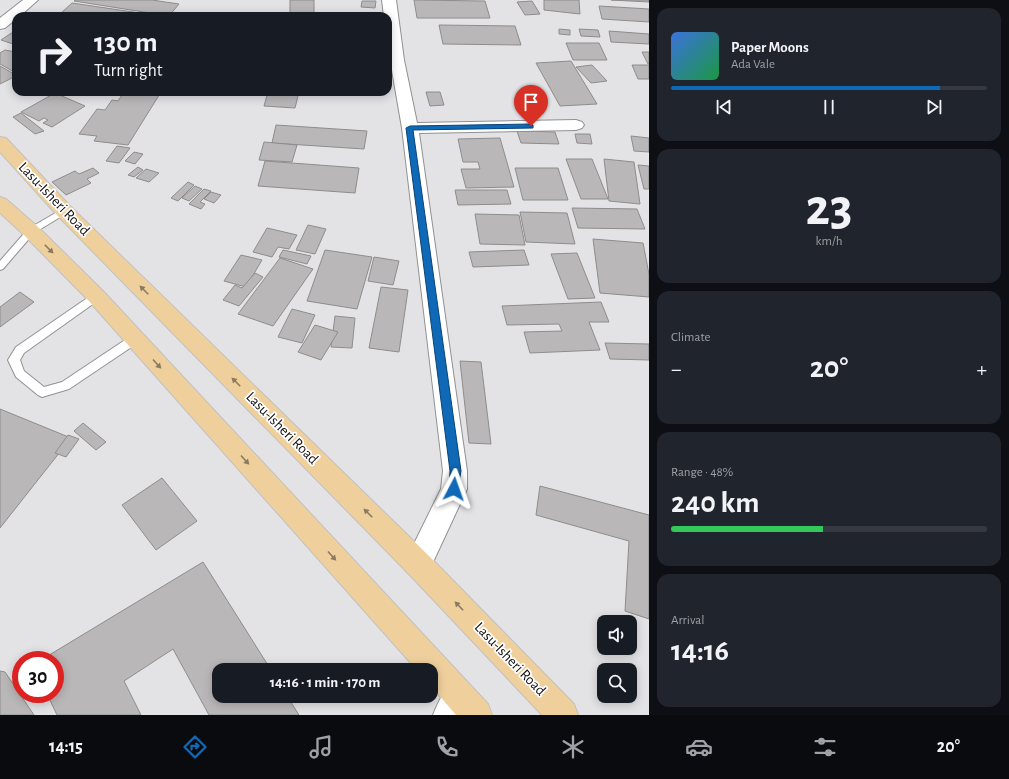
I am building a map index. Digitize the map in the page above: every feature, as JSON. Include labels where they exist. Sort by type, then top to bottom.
[{"type":"main road","name":"Lasu-Isheri Road","points":[[0,142],[64,211],[418,564],[563,715]]},
{"type":"main road","points":[[0,203],[31,231],[96,296],[461,709]]},
{"type":"street","points":[[16,12],[31,0]]},
{"type":"street","points":[[389,0],[391,12]]},
{"type":"street","points":[[0,25],[12,15]]},
{"type":"street","points":[[392,22],[397,60],[410,128],[456,471],[454,489],[418,564]]},
{"type":"street","points":[[410,128],[576,125]]},
{"type":"lane","points":[[0,267],[31,231],[64,211]]},
{"type":"lane","points":[[96,296],[20,350],[14,360],[20,374],[42,392],[65,386],[135,339]]},
{"type":"building","points":[[152,0],[179,4],[172,12],[144,12],[74,1]]},
{"type":"building","points":[[290,0],[314,0],[314,12],[290,12]]},
{"type":"building","points":[[414,0],[485,1],[490,18],[417,18]]},
{"type":"building","points":[[544,0],[579,0],[580,14],[544,10]]},
{"type":"building","points":[[611,0],[649,0],[649,2]]},
{"type":"building","points":[[362,1],[376,1],[375,8],[361,7]]},
{"type":"building","points":[[532,1],[540,14],[525,15],[517,2]]},
{"type":"building","points":[[72,3],[133,12],[62,12]]},
{"type":"building","points":[[599,6],[649,9],[649,22],[602,19]]},
{"type":"building","points":[[439,25],[515,26],[521,45],[443,44]]},
{"type":"building","points":[[559,29],[570,30],[570,35],[559,34]]},
{"type":"building","points":[[579,29],[598,30],[600,37],[581,36]]},
{"type":"building","points":[[609,31],[649,34],[649,44],[611,42]]},
{"type":"building","points":[[12,33],[12,44],[1,40]]},
{"type":"building","points":[[566,43],[599,43],[607,60],[573,60]]},
{"type":"building","points":[[5,50],[12,51],[12,71],[0,64],[0,53]]},
{"type":"building","points":[[642,52],[649,52],[649,64],[648,64]]},
{"type":"building","points":[[571,61],[597,104],[560,106],[536,63]]},
{"type":"building","points":[[592,65],[607,81],[591,83],[576,67]]},
{"type":"building","points":[[632,65],[649,65],[649,79],[638,79]]},
{"type":"building","points":[[0,66],[12,73],[12,78],[0,84]]},
{"type":"building","points":[[426,92],[440,92],[444,105],[430,106]]},
{"type":"building","points":[[50,96],[62,96],[85,106],[52,127],[43,123],[48,120],[44,118],[39,121],[21,112]]},
{"type":"building","points":[[121,96],[159,96],[128,145],[94,141],[97,136],[79,134],[97,109],[105,110],[112,100],[118,101]]},
{"type":"building","points":[[267,96],[298,96],[295,108],[264,106]]},
{"type":"building","points":[[21,113],[44,131],[35,134],[13,117]]},
{"type":"building","points":[[276,125],[367,131],[364,149],[272,143]]},
{"type":"building","points":[[517,131],[555,132],[559,144],[521,143]]},
{"type":"building","points":[[575,134],[590,134],[592,144],[577,143]]},
{"type":"building","points":[[631,136],[649,138],[649,152],[634,151]]},
{"type":"building","points":[[500,138],[514,187],[466,188],[461,169],[480,169],[478,162],[463,162],[458,139]]},
{"type":"building","points":[[264,142],[297,145],[292,162],[259,160]]},
{"type":"building","points":[[117,146],[130,148],[119,163],[106,161]]},
{"type":"building","points":[[134,152],[143,154],[135,164],[125,161]]},
{"type":"building","points":[[566,159],[592,159],[608,199],[581,199]]},
{"type":"building","points":[[604,159],[634,162],[640,204],[609,201]]},
{"type":"building","points":[[265,161],[359,168],[355,193],[258,186]]},
{"type":"building","points":[[638,165],[649,166],[649,189],[644,189]]},
{"type":"building","points":[[138,167],[143,170],[134,177],[128,175]]},
{"type":"building","points":[[93,168],[99,173],[87,179],[91,183],[66,195],[52,182],[75,171],[79,174]]},
{"type":"building","points":[[515,168],[558,168],[568,200],[523,200]]},
{"type":"building","points":[[146,169],[159,173],[149,182],[136,178]]},
{"type":"building","points":[[188,182],[194,185],[178,201],[171,198]]},
{"type":"building","points":[[195,186],[202,189],[189,201],[182,198]]},
{"type":"building","points":[[204,189],[211,191],[200,202],[205,204],[201,209],[189,204]]},
{"type":"building","points":[[455,190],[507,190],[511,204],[458,205]]},
{"type":"building","points":[[211,192],[221,195],[214,203],[204,199]]},
{"type":"building","points":[[572,208],[637,209],[645,229],[578,228]]},
{"type":"building","points":[[520,212],[567,213],[575,244],[526,242]]},
{"type":"building","points":[[475,214],[519,215],[525,245],[480,244]]},
{"type":"building","points":[[308,225],[326,229],[315,254],[296,250]]},
{"type":"building","points":[[267,228],[297,235],[289,249],[278,247],[272,257],[253,252]]},
{"type":"building","points":[[593,239],[643,243],[649,274],[649,297],[600,293]]},
{"type":"building","points":[[283,250],[311,256],[307,264],[279,257]]},
{"type":"building","points":[[325,250],[372,257],[357,309],[307,301]]},
{"type":"building","points":[[524,250],[529,265],[473,267],[469,252]]},
{"type":"building","points":[[577,253],[595,298],[568,299],[551,254]]},
{"type":"building","points":[[241,255],[262,260],[246,287],[224,281]]},
{"type":"building","points":[[374,257],[399,261],[393,285],[368,281]]},
{"type":"building","points":[[280,258],[313,269],[273,326],[238,314]]},
{"type":"building","points":[[255,273],[263,277],[239,306],[223,300],[235,285],[242,288]]},
{"type":"building","points":[[381,287],[408,290],[399,352],[369,348]]},
{"type":"building","points":[[20,292],[34,302],[0,327],[0,307]]},
{"type":"building","points":[[601,302],[609,322],[589,322],[600,350],[530,353],[524,332],[562,331],[559,324],[507,325],[502,306]]},
{"type":"building","points":[[292,309],[315,315],[302,343],[278,337]]},
{"type":"building","points":[[335,316],[355,318],[352,348],[331,347]]},
{"type":"building","points":[[315,325],[338,332],[321,360],[298,352]]},
{"type":"building","points":[[605,343],[649,344],[649,360],[610,359]]},
{"type":"building","points":[[460,361],[481,362],[491,444],[469,443]]},
{"type":"building","points":[[0,409],[71,438],[0,528]]},
{"type":"building","points":[[83,423],[106,442],[96,450],[74,431]]},
{"type":"building","points":[[68,435],[79,439],[66,457],[55,453]]},
{"type":"building","points":[[162,478],[197,521],[156,550],[122,505]]},
{"type":"building","points":[[540,486],[649,515],[649,619],[625,611],[629,541],[536,515]]},
{"type":"building","points":[[203,562],[267,663],[212,663],[212,703],[291,703],[299,715],[209,715],[173,649],[124,681],[141,715],[57,715],[51,703],[64,703],[64,651],[56,651]]},
{"type":"building","points":[[0,671],[5,672],[12,682],[12,703],[26,703],[34,715],[0,715]]},
{"type":"route","points":[[454,489],[456,471],[432,304],[410,128],[531,126]]}]
